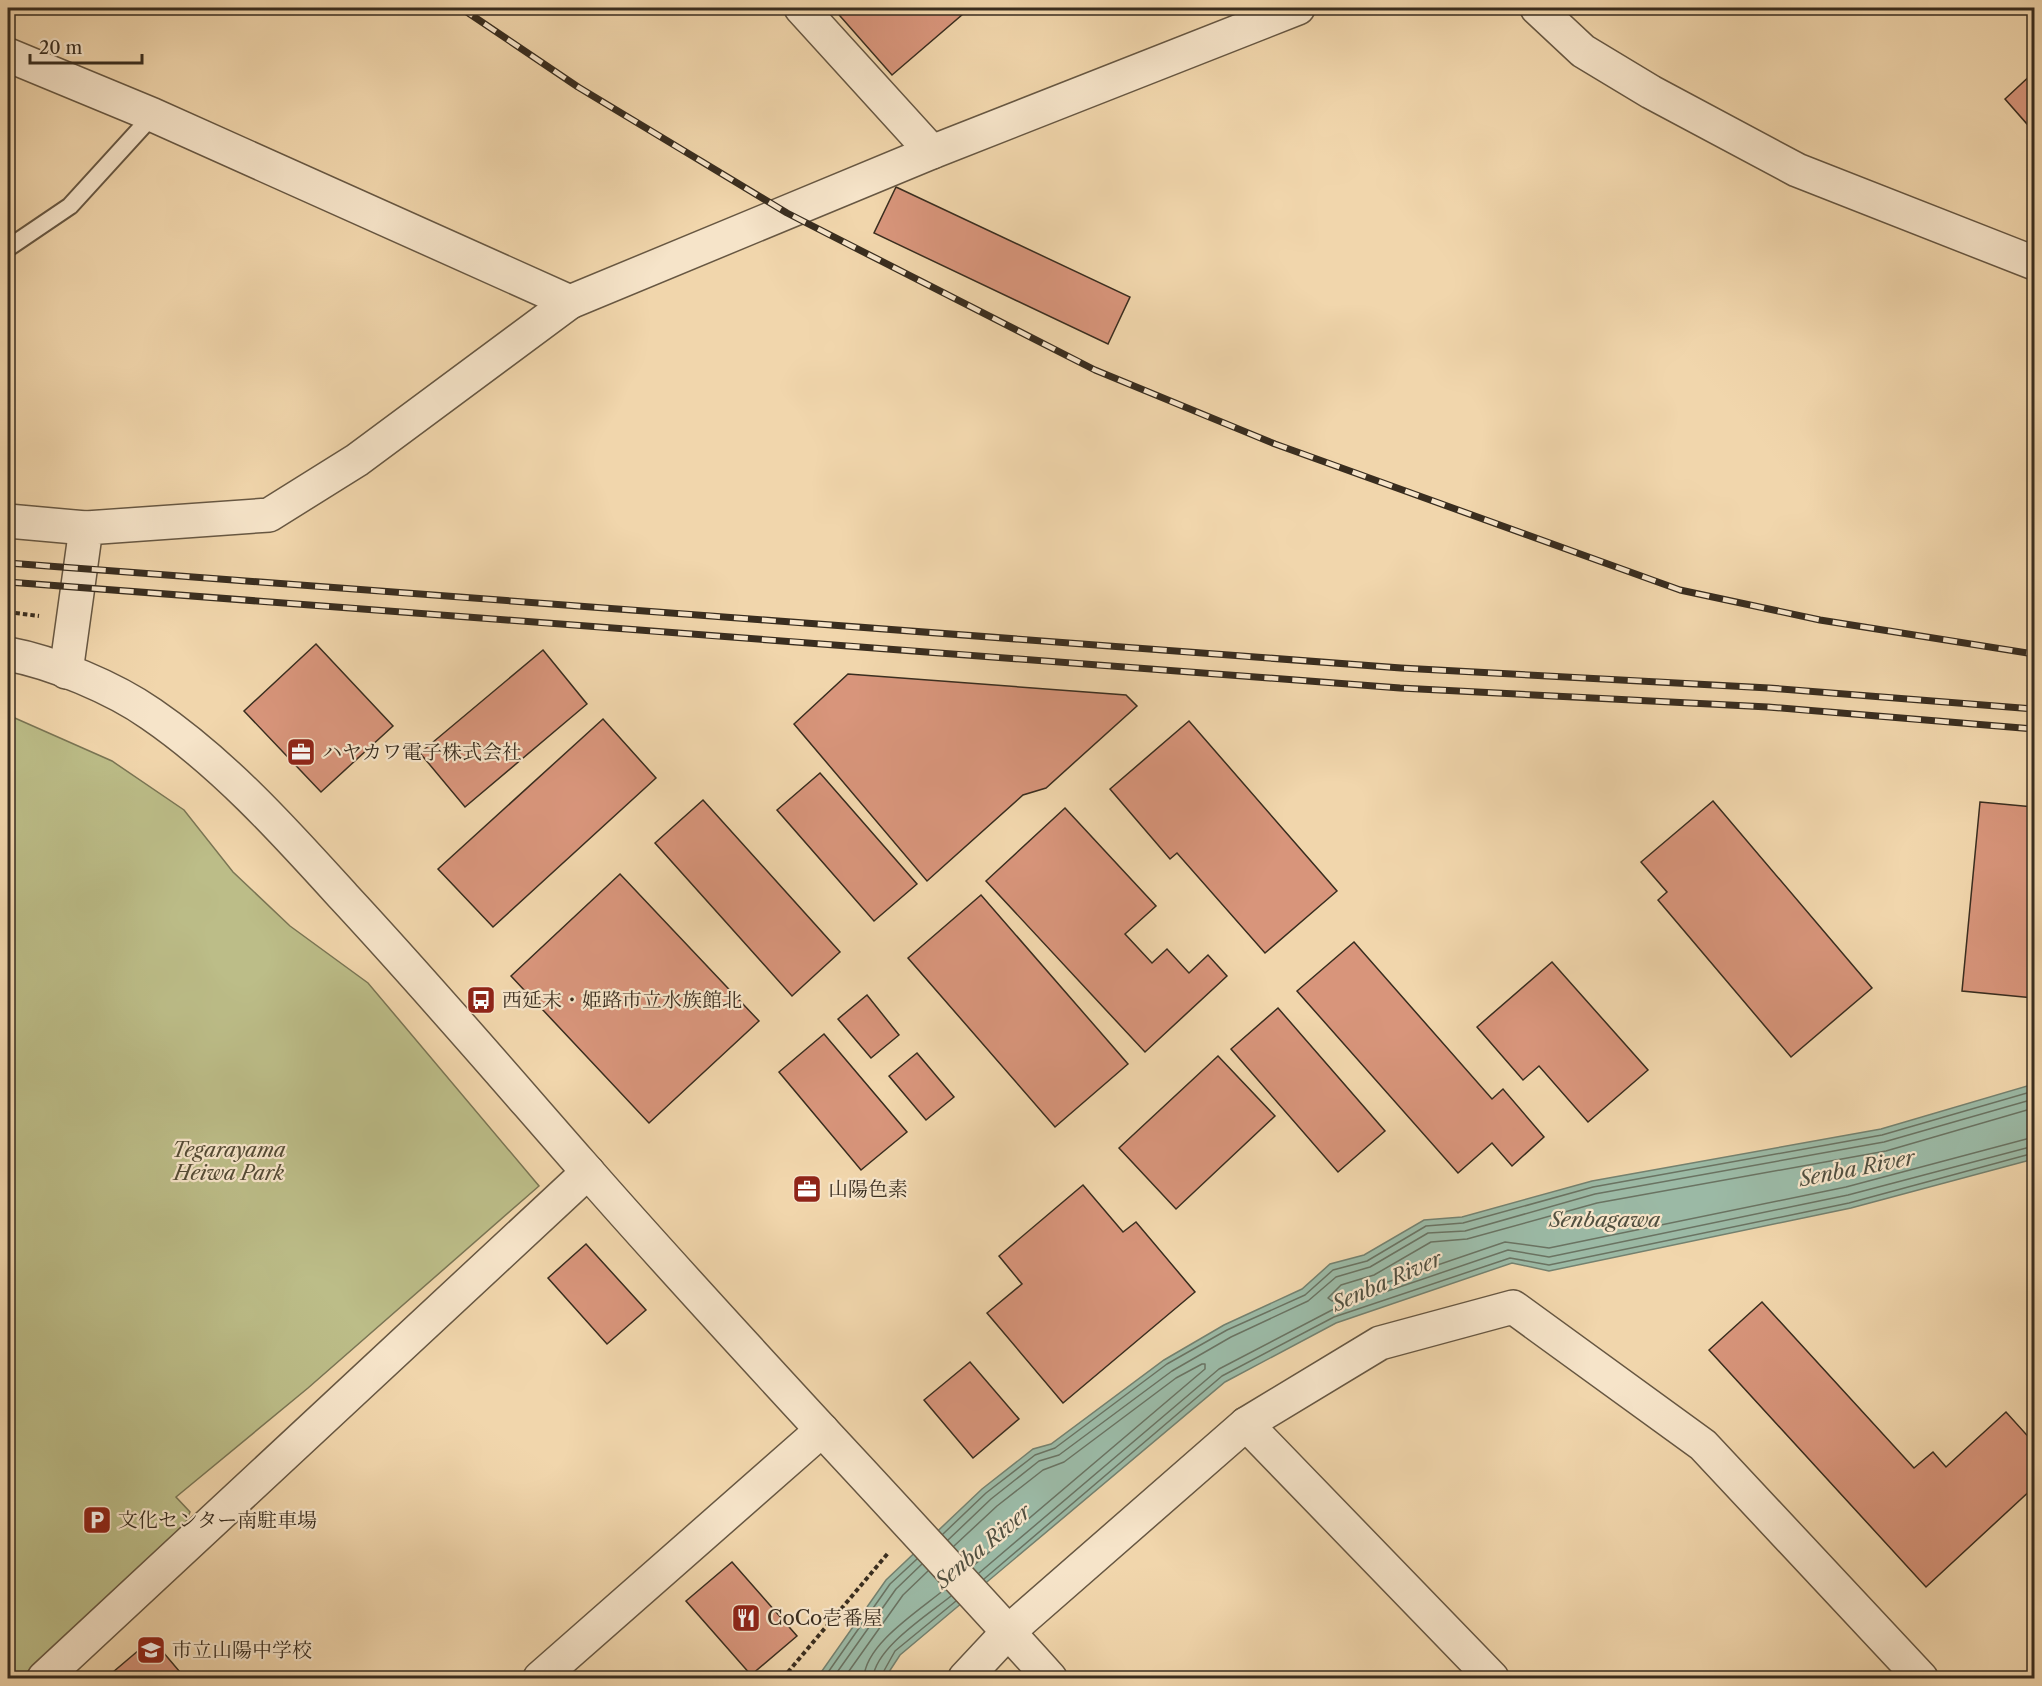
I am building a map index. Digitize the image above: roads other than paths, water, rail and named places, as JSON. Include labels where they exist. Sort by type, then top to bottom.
[{"type":"street","points":[[801,8],[932,152]]},
{"type":"street","points":[[8,521],[86,528],[269,515],[357,460],[570,302],[932,152],[1298,8]]},
{"type":"street","points":[[1537,8],[1583,51],[1651,92],[1797,170],[2034,263]]},
{"type":"street","points":[[8,55],[153,115],[570,302]]},
{"type":"street","points":[[66,672],[86,528]]},
{"type":"street","points":[[8,654],[66,672],[149,712],[234,782],[287,834],[414,972],[588,1172],[1050,1678]]},
{"type":"street","points":[[44,1678],[588,1172]]},
{"type":"street","points":[[965,1678],[1008,1632],[1246,1424],[1380,1343],[1513,1307],[1703,1445],[1921,1678]]},
{"type":"street","points":[[1246,1424],[1492,1678]]},
{"type":"street","points":[[540,1678],[822,1430]]},
{"type":"lane","points":[[8,248],[70,206],[153,115]]},
{"type":"water","name":"Senbagawa","points":[[2034,1084],[2034,1159],[1851,1208],[1549,1271],[1512,1263],[1336,1323],[1225,1382],[900,1655],[885,1678],[817,1678],[886,1580],[982,1489],[1033,1449],[1051,1444],[1164,1360],[1224,1325],[1302,1289],[1330,1264],[1364,1255],[1424,1220],[1462,1217],[1592,1181],[1881,1129]]},
{"type":"railway","points":[[461,8],[578,87],[787,213],[1095,370],[1275,444],[1680,590],[1820,620],[2034,654]]},
{"type":"railway","points":[[8,563],[1401,668],[1769,688],[2034,709]]},
{"type":"railway","points":[[8,582],[1400,688],[1768,707],[2034,729]]},
{"type":"place","name":"ハヤカワ電子株式会社","points":[[301,752]]},
{"type":"place","name":"西延末・姫路市立水族館北","points":[[481,1000]]},
{"type":"place","name":"山陽色素","points":[[807,1189]]},
{"type":"place","name":"文化センター南駐車場","points":[[97,1520]]},
{"type":"place","name":"CoCo壱番屋","points":[[746,1618]]},
{"type":"place","name":"市立山陽中学校","points":[[151,1650]]},
{"type":"park label","name":"Tegarayama Heiwa Park","points":[[229,1162]]},
{"type":"water label","name":"Senba River","points":[[1857,1168]]},
{"type":"water label","name":"Senba River","points":[[1387,1281]]},
{"type":"water label","name":"Senba River","points":[[983,1546]]}]
